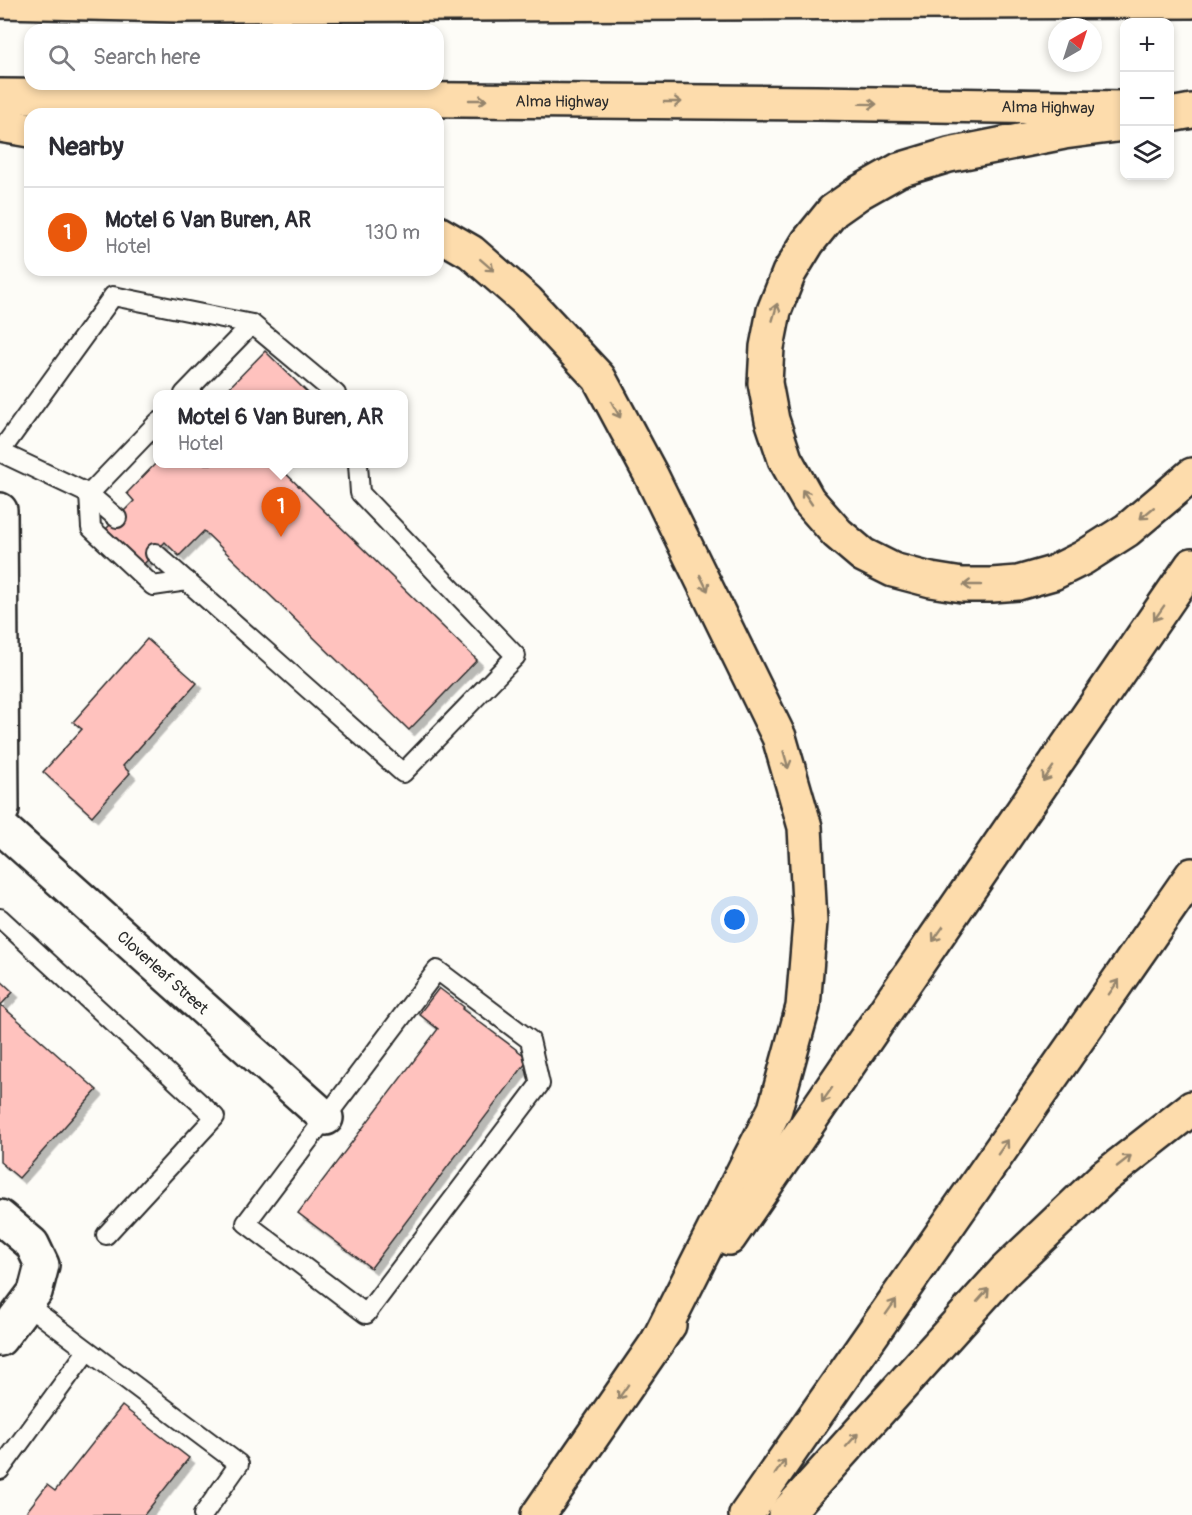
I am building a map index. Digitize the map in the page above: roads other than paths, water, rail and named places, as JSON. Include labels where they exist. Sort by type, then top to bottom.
[{"type":"main road","points":[[0,1],[195,3],[1192,1]]},
{"type":"main road","name":"Alma Highway","points":[[0,96],[805,102],[1120,108]]},
{"type":"main road","points":[[1174,109],[1192,110]]},
{"type":"main road","points":[[1174,114],[1192,110]]},
{"type":"main road","points":[[0,125],[24,129]]},
{"type":"main road","points":[[1120,125],[1064,132],[949,155],[899,170],[860,192],[833,211],[808,242],[789,273],[774,311],[767,347],[765,383],[772,420],[785,459],[807,500],[837,533],[863,555],[893,570],[962,585],[1018,583],[1053,573],[1083,558],[1127,530],[1192,475]]},
{"type":"main road","points":[[444,236],[471,252],[527,301],[599,378],[651,475],[779,737],[805,827],[810,922],[803,1007],[775,1109],[657,1344]]},
{"type":"main road","points":[[538,1515],[1192,565]]},
{"type":"main road","points":[[746,1515],[1192,875]]},
{"type":"main road","points":[[785,1515],[1005,1271],[1104,1177],[1192,1108]]},
{"type":"street","points":[[0,510],[2,798],[0,813]]},
{"type":"street","name":"Cloverleaf Street","points":[[0,826],[326,1118]]},
{"type":"street","points":[[0,1217],[32,1244],[42,1265],[35,1292],[0,1339]]},
{"type":"lane","points":[[117,518],[89,494],[0,452],[112,296],[252,324],[331,390]]},
{"type":"lane","points":[[188,390],[252,324]]},
{"type":"lane","points":[[153,427],[89,494],[92,528],[153,586],[187,581]]},
{"type":"lane","points":[[155,553],[403,773],[516,656],[360,493],[358,468]]},
{"type":"lane","points":[[0,918],[215,1117],[106,1235]]},
{"type":"lane","points":[[437,970],[530,1040],[540,1084],[366,1314],[246,1223],[326,1118],[437,970]]},
{"type":"lane","points":[[26,1304],[239,1464],[203,1515]]},
{"type":"lane","points":[[0,1470],[87,1351]]},
{"type":"place","name":"Motel 6 Van Buren, AR","points":[[281,537]]}]
